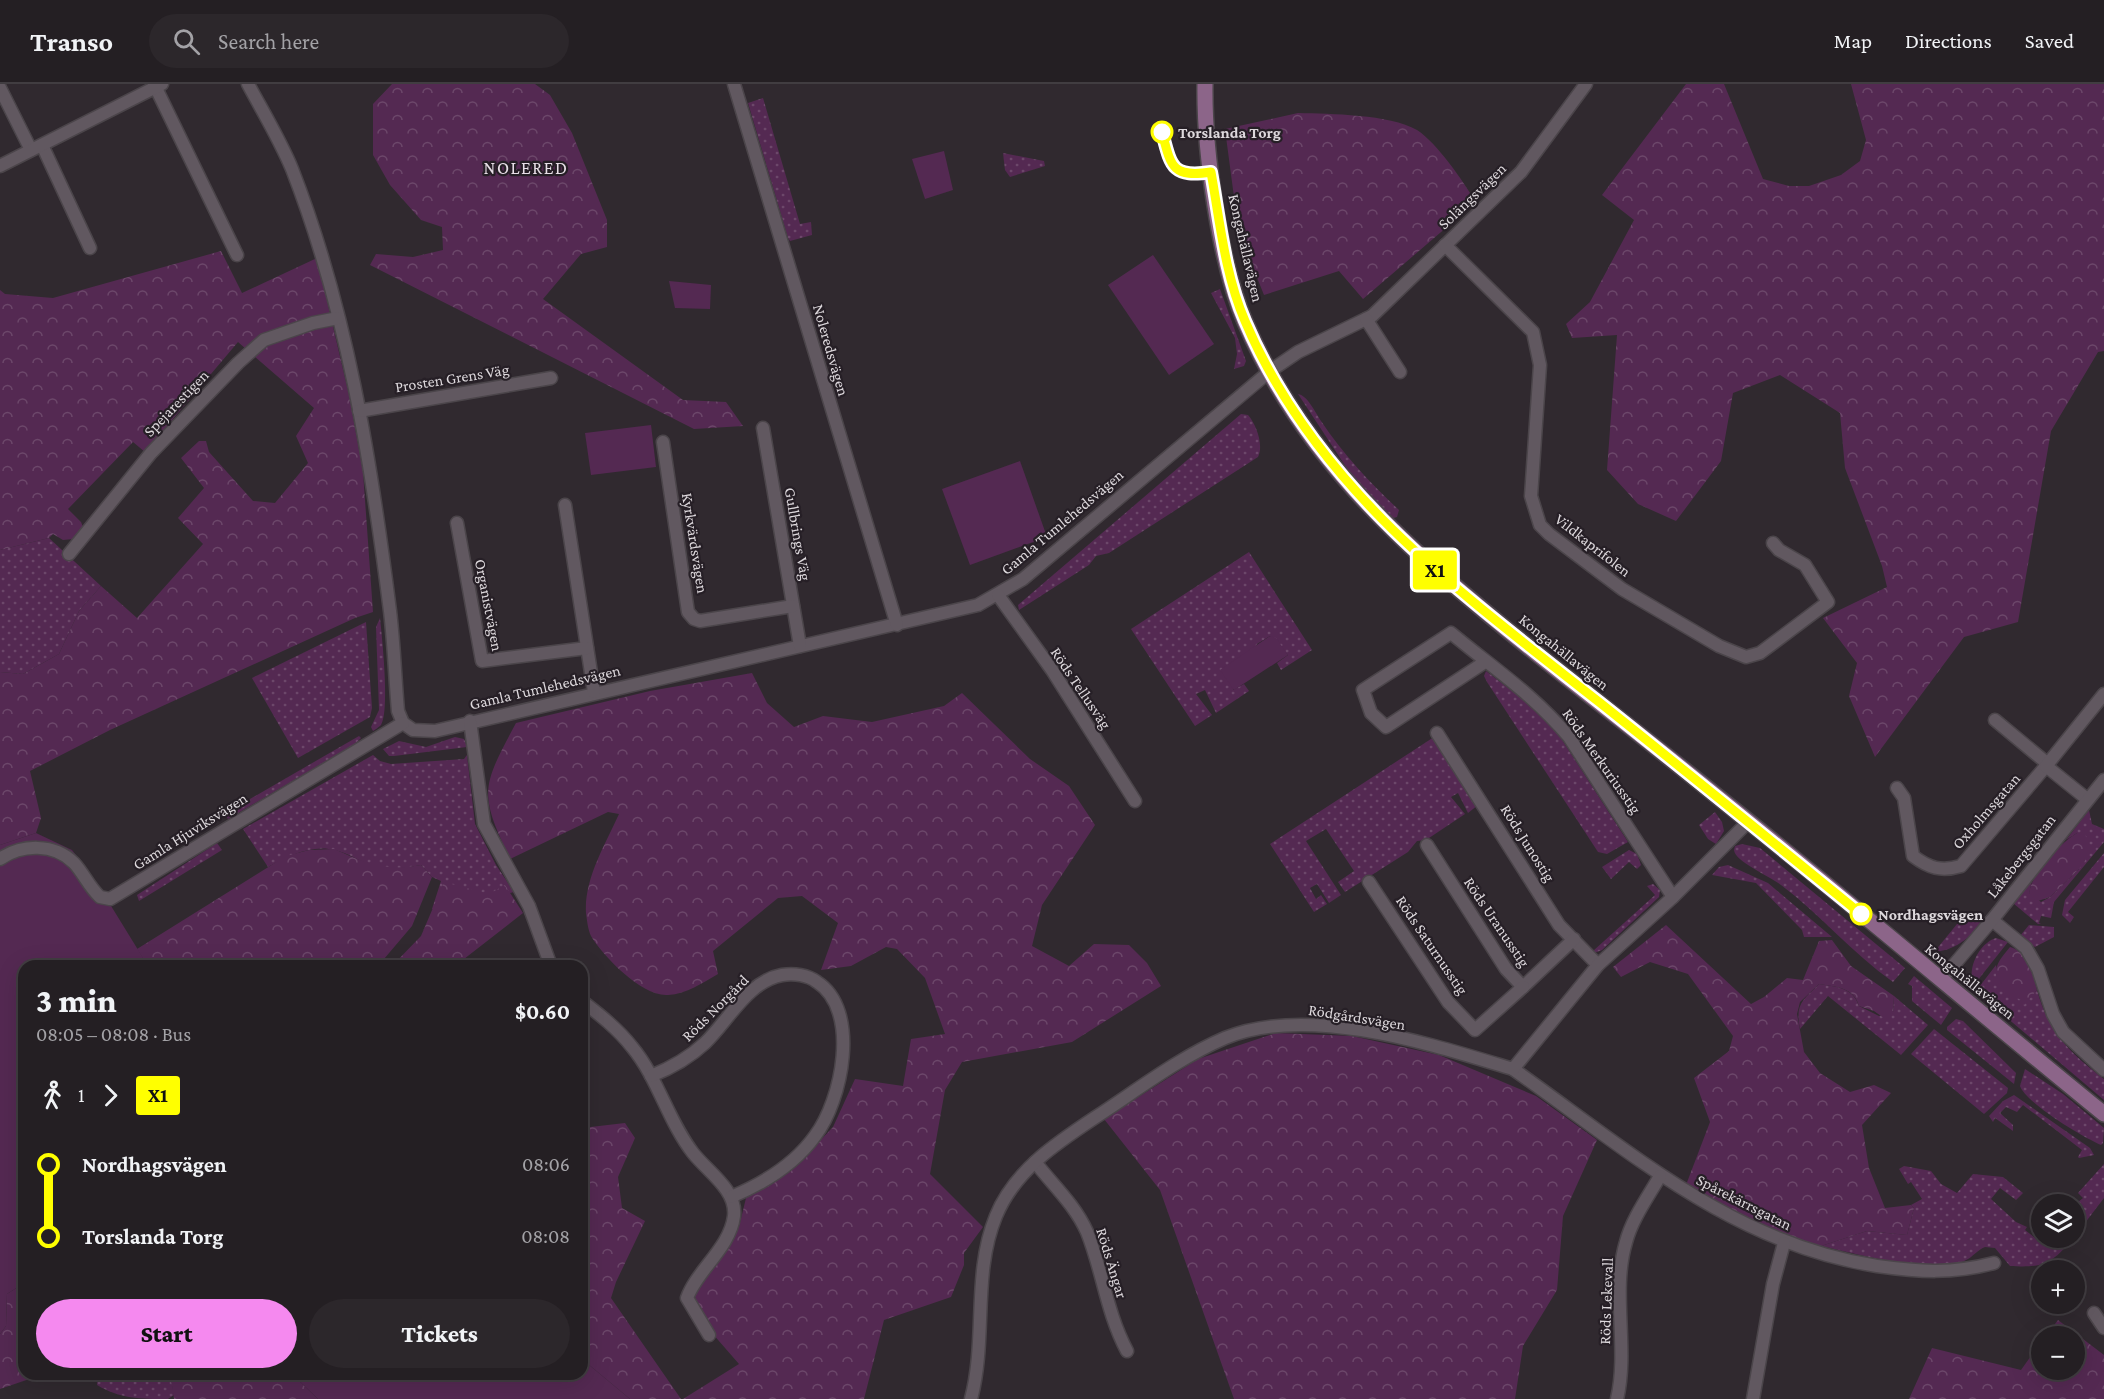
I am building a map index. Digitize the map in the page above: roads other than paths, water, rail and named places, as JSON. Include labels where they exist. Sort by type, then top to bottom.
[{"type":"street","points":[[248,84],[291,166],[314,228],[338,318],[358,411],[390,613],[398,711],[403,723]]},
{"type":"street","name":"Noleredsvägen","points":[[734,84],[897,625]]},
{"type":"street","name":"Kongahällavägen","points":[[1205,84],[1208,153],[1229,266],[1240,310],[1270,371],[1336,471],[1395,534],[1531,650],[1748,822],[2104,1114]]},
{"type":"street","name":"Solängsvägen","points":[[1270,371],[1298,352],[1372,316],[1521,171],[1586,84]]},
{"type":"street","points":[[0,166],[157,85],[237,255]]},
{"type":"street","points":[[0,88],[37,147],[90,248]]},
{"type":"street","name":"Vildkaprifolen","points":[[1445,245],[1533,332],[1540,365],[1531,496],[1540,525],[1549,534],[1622,589],[1719,646],[1746,657],[1760,653],[1828,602],[1805,565],[1779,550],[1773,543]]},
{"type":"street","name":"Spejarestigen","points":[[69,554],[151,453],[246,355],[264,340],[312,323],[338,318]]},
{"type":"street","points":[[1365,319],[1400,372]]},
{"type":"street","name":"Gamla Tumlehedsvägen","points":[[403,723],[418,732],[435,730],[594,692],[897,625],[978,604],[998,595],[1023,579],[1270,371]]},
{"type":"street","name":"Prosten Grens Väg","points":[[358,411],[551,378]]},
{"type":"street","name":"Gullbrings Väg","points":[[763,428],[800,646]]},
{"type":"street","name":"Kyrkvärdsvägen","points":[[663,442],[688,612],[694,619],[700,621],[793,606]]},
{"type":"street","points":[[566,505],[594,692]]},
{"type":"street","name":"Organistvägen","points":[[457,523],[482,661],[587,648]]},
{"type":"street","name":"Röds Tellusväg","points":[[998,595],[1052,670],[1135,801]]},
{"type":"street","name":"Röds Merkuriusstig","points":[[1485,662],[1386,726],[1371,713],[1363,690],[1450,633],[1485,662],[1524,689],[1569,737],[1673,897]]},
{"type":"street","name":"Oxholmsgatan","points":[[1897,788],[1904,798],[1913,855],[1939,871],[1961,866],[2104,694]]},
{"type":"street","points":[[1995,720],[2087,799]]},
{"type":"street","points":[[470,721],[484,824],[529,906],[549,960]]},
{"type":"street","name":"Gamla Hjuviksvägen","points":[[0,859],[28,848],[54,851],[74,863],[100,897],[110,898],[403,723]]},
{"type":"street","name":"Röds Junostig","points":[[1437,733],[1559,925],[1598,965]]},
{"type":"street","name":"Låkebergsgatan","points":[[1941,980],[2104,780]]},
{"type":"street","points":[[1513,1069],[1598,965],[1673,897],[1748,822]]},
{"type":"street","name":"Röds Uranusstig","points":[[1427,845],[1506,969],[1523,987],[1574,939]]},
{"type":"street","name":"Röds Saturnusstig","points":[[1369,882],[1448,1002],[1475,1030],[1523,987]]},
{"type":"street","points":[[1992,920],[2026,948],[2038,969],[2053,1014],[2063,1032],[2104,1070]]},
{"type":"street","name":"Röds Norgård","points":[[651,1076],[685,1059],[703,1045],[755,988],[770,979],[796,974],[812,978],[826,987],[835,999],[842,1035],[842,1064],[838,1088],[816,1136],[800,1154],[759,1185],[731,1197]]},
{"type":"street","points":[[588,1006],[627,1040],[651,1076],[677,1129],[693,1153],[731,1197],[734,1218],[729,1232],[687,1298],[709,1335]]},
{"type":"street","name":"Rödgårdsvägen","points":[[971,1399],[977,1369],[986,1251],[991,1229],[1012,1188],[1035,1162],[1069,1135],[1184,1059],[1228,1037],[1268,1026],[1321,1025],[1358,1030],[1440,1048],[1513,1069]]},
{"type":"street","name":"Spårekärrsgatan","points":[[1513,1069],[1660,1176],[1711,1207],[1784,1242],[1859,1263],[1942,1273],[1968,1270],[1994,1263]]},
{"type":"street","name":"Röds Ängar","points":[[1035,1162],[1073,1206],[1084,1227],[1113,1324],[1127,1351]]},
{"type":"street","name":"Röds Lekevall","points":[[1617,1399],[1621,1375],[1621,1271],[1626,1241],[1660,1176]]},
{"type":"street","points":[[1755,1398],[1773,1284],[1784,1242]]},
{"type":"street","points":[[2094,1313],[2104,1328]]},
{"type":"place","name":"Torslanda Torg","points":[[1162,132]]},
{"type":"place","name":"Nordhagsvägen","points":[[1861,914]]},
{"type":"district","name":"NOLERED","points":[[526,168]]}]
